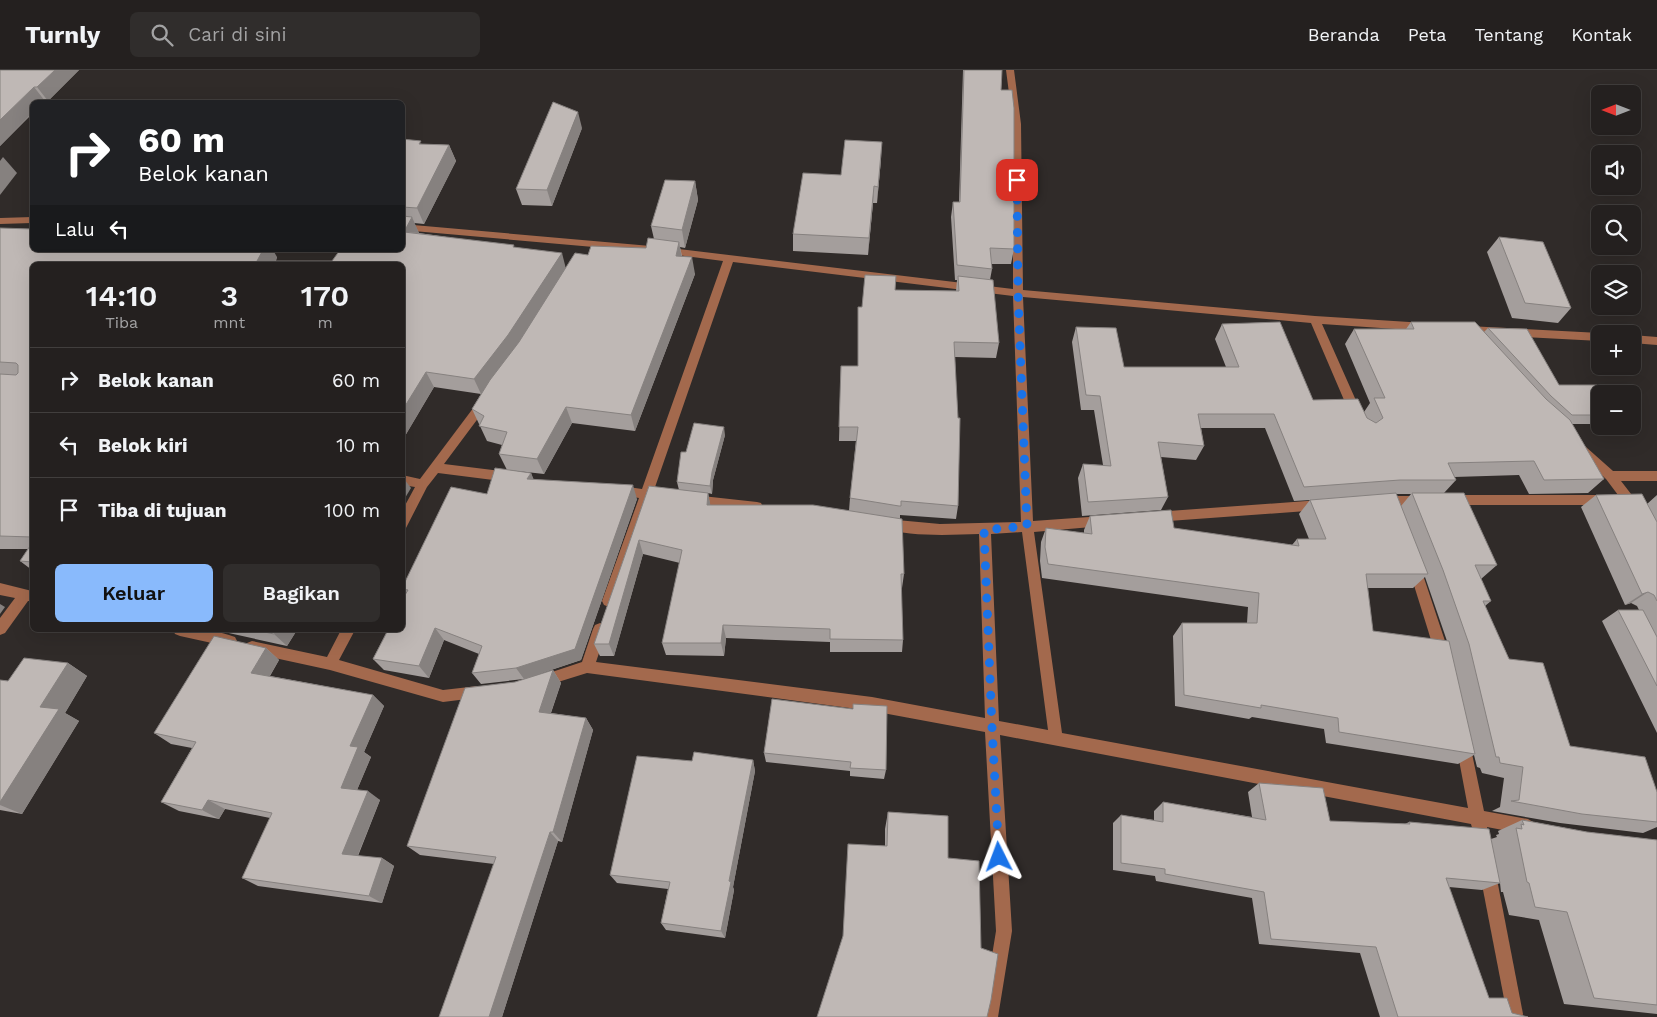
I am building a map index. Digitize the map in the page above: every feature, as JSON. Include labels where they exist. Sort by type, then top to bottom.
[{"type":"street","points":[[1010,70],[1017,124],[1018,293],[1027,526],[1056,738]]},
{"type":"street","points":[[0,221],[30,220]]},
{"type":"street","points":[[405,227],[586,248],[729,259],[1018,293],[1315,320],[1438,328]]},
{"type":"street","points":[[587,667],[645,494],[729,259]]},
{"type":"street","points":[[1315,320],[1360,423]]},
{"type":"street","points":[[1479,344],[1461,330],[1591,337]]},
{"type":"street","points":[[1641,340],[1657,341]]},
{"type":"street","points":[[405,518],[423,484],[492,392]]},
{"type":"street","points":[[1574,442],[1610,476],[1630,500],[1639,516]]},
{"type":"street","points":[[435,468],[521,479]]},
{"type":"street","points":[[1610,476],[1657,476]]},
{"type":"street","points":[[405,481],[423,484]]},
{"type":"street","points":[[607,490],[774,509]]},
{"type":"street","points":[[1369,502],[1630,500]]},
{"type":"street","points":[[1388,501],[1395,518]]},
{"type":"street","points":[[1144,518],[1330,505]]},
{"type":"street","points":[[869,522],[933,529],[984,530],[1115,520]]},
{"type":"street","points":[[984,530],[992,727],[1004,931],[990,1017]]},
{"type":"street","points":[[1408,551],[1448,673]]},
{"type":"street","points":[[0,589],[29,595],[0,629]]},
{"type":"street","points":[[189,632],[330,664],[443,696],[488,691]]},
{"type":"street","points":[[330,664],[347,632]]},
{"type":"street","points":[[524,687],[587,667],[872,704],[1541,830]]},
{"type":"street","points":[[1461,731],[1515,1014]]},
{"type":"building","points":[[0,70],[55,70],[37,87],[34,87],[0,120]]},
{"type":"building","points":[[964,70],[1002,70],[1001,90],[1012,90],[1014,108],[1014,249],[990,248],[992,269],[957,265],[953,202],[960,202]]},
{"type":"building","points":[[553,102],[578,112],[547,190],[516,189]]},
{"type":"building","points":[[405,139],[421,141],[419,144],[449,145],[417,208],[405,207]]},
{"type":"building","points":[[845,140],[882,142],[878,187],[874,186],[869,238],[793,234],[803,173],[841,175]]},
{"type":"building","points":[[665,180],[695,181],[682,230],[651,226]]},
{"type":"building","points":[[405,216],[412,217],[405,230]]},
{"type":"building","points":[[0,228],[30,229],[30,252],[262,252],[257,261],[332,261],[339,252],[405,252],[405,232],[514,245],[513,247],[562,253],[508,335],[474,379],[426,372],[405,406],[405,262],[30,262],[30,537],[0,536],[0,374],[16,375],[18,373],[18,365],[16,363],[0,362]]},
{"type":"building","points":[[1499,237],[1543,242],[1571,308],[1525,303]]},
{"type":"building","points":[[648,238],[679,242],[676,256],[692,257],[631,415],[566,407],[537,459],[499,454],[507,432],[479,426],[484,416],[472,409],[490,380],[519,342],[575,253],[588,255],[591,246],[646,248]]},
{"type":"building","points":[[865,275],[896,276],[895,290],[959,291],[958,276],[993,280],[999,343],[954,342],[958,418],[960,418],[958,506],[901,501],[901,506],[899,506],[850,498],[858,427],[839,427],[841,366],[858,366],[858,307],[862,307]]},
{"type":"building","points":[[1280,322],[1313,400],[1358,399],[1367,418],[1376,423],[1383,418],[1374,398],[1385,398],[1354,329],[1414,329],[1411,322],[1475,322],[1546,399],[1570,420],[1604,479],[1544,480],[1534,461],[1448,463],[1456,480],[1400,480],[1304,487],[1274,414],[1198,414],[1204,446],[1158,442],[1168,497],[1088,502],[1083,464],[1111,466],[1100,396],[1086,395],[1076,327],[1116,328],[1124,367],[1239,367],[1222,324]]},
{"type":"building","points":[[1488,328],[1527,329],[1559,385],[1591,385],[1591,415],[1572,415],[1551,396]]},
{"type":"building","points":[[694,423],[724,427],[710,486],[677,482],[681,452],[686,452]]},
{"type":"building","points":[[495,468],[531,473],[527,479],[633,485],[575,649],[516,668],[472,673],[482,646],[435,628],[419,666],[373,659],[387,632],[405,632],[405,595],[408,590],[405,590],[405,582],[451,487],[487,494]]},
{"type":"building","points":[[649,486],[708,493],[707,505],[813,505],[902,519],[904,574],[901,574],[903,640],[830,639],[830,629],[723,625],[721,643],[662,643],[682,550],[639,540],[609,644],[594,644]]},
{"type":"building","points":[[1396,493],[1428,574],[1366,574],[1373,631],[1449,641],[1475,754],[1339,732],[1338,718],[1184,695],[1182,623],[1257,623],[1259,593],[1048,564],[1045,547],[1046,528],[1092,534],[1090,516],[1171,510],[1174,528],[1299,546],[1297,539],[1326,539],[1310,500]]},
{"type":"building","points":[[1412,493],[1464,493],[1497,565],[1475,565],[1491,601],[1483,601],[1509,659],[1543,663],[1570,746],[1645,757],[1657,792],[1657,822],[1582,814],[1511,801],[1519,800],[1523,767],[1500,763],[1499,757],[1496,757],[1469,644],[1443,570]]},
{"type":"building","points":[[1642,494],[1657,522],[1657,601],[1654,595],[1648,592],[1642,594],[1596,495]]},
{"type":"building","points":[[30,546],[30,562],[20,561]]},
{"type":"building","points":[[1618,610],[1643,610],[1657,637],[1657,686]]},
{"type":"building","points":[[214,636],[266,648],[251,673],[373,695],[350,746],[358,747],[341,788],[368,791],[342,854],[382,858],[369,896],[242,878],[272,813],[208,800],[202,810],[161,802],[196,742],[154,733]]},
{"type":"building","points":[[24,658],[68,663],[40,707],[59,709],[0,802],[0,680],[8,681]]},
{"type":"building","points":[[553,670],[539,712],[586,718],[553,832],[550,832],[489,1017],[439,1017],[496,857],[407,846],[465,688],[515,682]]},
{"type":"building","points":[[772,699],[853,709],[853,704],[887,706],[886,770],[850,768],[851,762],[764,753]]},
{"type":"building","points":[[694,752],[753,760],[721,931],[661,923],[670,882],[610,875],[637,756],[692,761]]},
{"type":"building","points":[[1259,783],[1323,788],[1330,821],[1410,824],[1409,822],[1489,829],[1500,883],[1446,878],[1489,998],[1507,998],[1512,1013],[1528,1017],[1398,1017],[1376,947],[1271,939],[1264,892],[1165,874],[1165,869],[1121,863],[1121,815],[1163,822],[1163,802],[1266,820]]},
{"type":"building","points":[[888,812],[948,816],[948,858],[979,861],[981,948],[998,954],[987,1017],[817,1017],[843,936],[848,844],[887,846]]},
{"type":"building","points":[[1522,820],[1587,832],[1657,840],[1657,1005],[1594,998],[1567,912],[1535,907],[1529,883],[1527,882],[1516,828],[1522,829],[1521,824],[1524,825]]},
{"type":"route","points":[[999,857],[984,530],[1027,526],[1018,293],[1017,180]]}]
